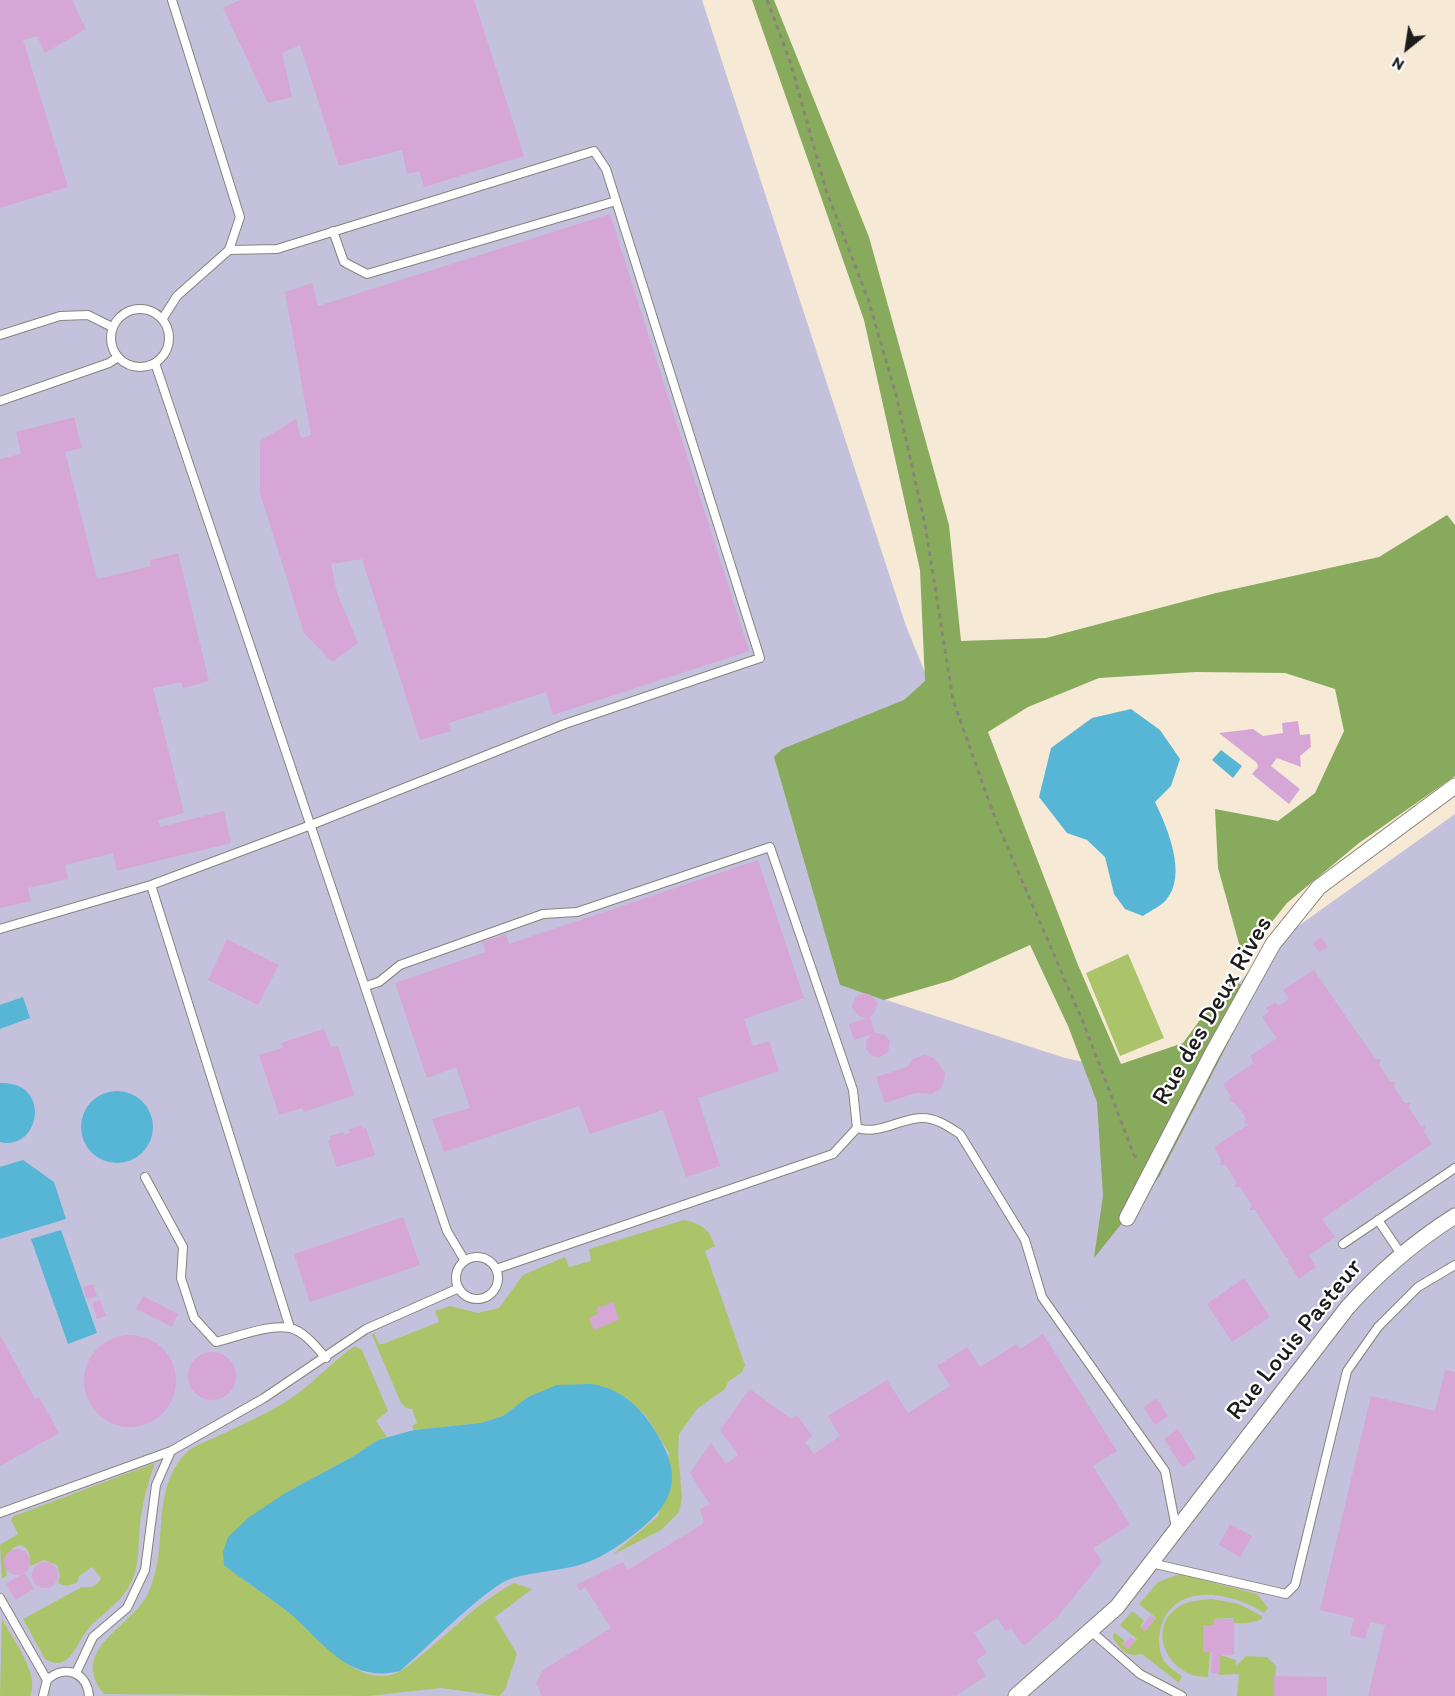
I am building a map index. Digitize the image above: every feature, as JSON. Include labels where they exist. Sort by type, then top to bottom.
[{"type":"street","name":"Rue des Deux Rives","points":[[1127,1218],[1274,944],[1319,887],[1455,786]]},
{"type":"street","name":"Rue Louis Pasteur","points":[[1016,1696],[1092,1632],[1117,1607],[1347,1308],[1401,1254],[1455,1216]]},
{"type":"lane","points":[[163,318],[177,296],[229,250],[240,217],[172,0]]},
{"type":"lane","points":[[0,929],[151,885],[311,825],[565,724],[760,658],[606,169],[594,151],[277,249],[229,250]]},
{"type":"lane","points":[[333,231],[344,262],[367,274],[616,201]]},
{"type":"lane","points":[[145,308],[163,318],[170,333],[167,351],[155,363],[142,367],[129,365],[118,357],[111,343],[112,327],[125,312],[145,308]]},
{"type":"lane","points":[[0,335],[60,316],[88,315],[112,327]]},
{"type":"lane","points":[[0,401],[109,363],[118,357]]},
{"type":"lane","points":[[155,363],[210,519],[447,1231],[465,1261]]},
{"type":"lane","points":[[366,986],[379,982],[400,965],[543,914],[577,912],[770,847],[853,1090],[857,1128],[833,1154],[496,1269]]},
{"type":"lane","points":[[151,885],[290,1328]]},
{"type":"lane","points":[[857,1128],[870,1132],[922,1118],[945,1125],[960,1134],[1025,1240],[1042,1296],[1165,1471],[1176,1528]]},
{"type":"lane","points":[[1343,1244],[1455,1168]]},
{"type":"lane","points":[[145,1177],[183,1247],[181,1278],[194,1318],[216,1342],[268,1330],[290,1328],[301,1334],[326,1358]]},
{"type":"lane","points":[[1378,1220],[1401,1254]]},
{"type":"lane","points":[[476,1257],[485,1259],[496,1269],[498,1282],[494,1291],[487,1297],[478,1299],[469,1297],[459,1288],[456,1274],[465,1261],[476,1257]]},
{"type":"lane","points":[[1149,1563],[1286,1594],[1295,1585],[1347,1371],[1378,1327],[1418,1287],[1455,1265]]},
{"type":"lane","points":[[0,1513],[171,1451],[264,1398],[366,1329],[459,1288]]},
{"type":"lane","points":[[76,1673],[93,1637],[126,1608],[145,1570],[156,1485],[171,1451]]},
{"type":"lane","points":[[0,1598],[47,1680]]},
{"type":"lane","points":[[1092,1632],[1140,1674],[1182,1696]]},
{"type":"lane","points":[[43,1696],[47,1680],[61,1671],[76,1673],[85,1682],[89,1696]]},
{"type":"path","points":[[767,0],[790,61],[826,190],[868,299],[896,395],[925,524],[953,700],[995,818],[1083,1022],[1134,1155],[1150,1174]]},
{"type":"shaded area","points":[[0,0],[702,0],[906,626],[939,707],[840,985],[1065,1058],[1156,1077],[1273,944],[1455,814],[1455,1696],[0,1696]]},
{"type":"green space","points":[[752,0],[774,0],[869,237],[949,525],[961,641],[1046,638],[1216,593],[1379,557],[1447,515],[1455,525],[1455,776],[1359,843],[1287,903],[1243,958],[1218,868],[1215,809],[1278,821],[1315,793],[1344,731],[1335,689],[1285,673],[1196,672],[1099,678],[1028,707],[988,732],[1078,965],[1121,1064],[1183,1043],[1228,982],[1257,987],[1159,1177],[1094,1258],[1103,1196],[1097,1102],[1068,1026],[1030,945],[952,980],[884,1000],[840,985],[774,757],[782,749],[904,700],[925,681],[920,570],[864,320]]},
{"type":"green space","points":[[1128,954],[1164,1038],[1120,1056],[1086,973]]},
{"type":"green space","points":[[684,1220],[704,1228],[713,1240],[715,1246],[705,1251],[745,1365],[742,1372],[728,1382],[725,1389],[697,1409],[679,1434],[678,1452],[682,1498],[679,1512],[661,1530],[612,1555],[658,1516],[669,1453],[646,1416],[626,1397],[528,1397],[503,1416],[481,1423],[414,1430],[412,1426],[417,1423],[412,1409],[406,1408],[401,1403],[372,1335],[374,1333],[379,1344],[383,1344],[439,1322],[435,1311],[450,1306],[478,1313],[499,1308],[523,1275],[565,1257],[569,1267],[591,1261],[589,1249]]},
{"type":"green space","points":[[355,1346],[362,1350],[388,1411],[376,1421],[387,1437],[287,1492],[239,1577],[287,1611],[325,1646],[355,1669],[371,1675],[387,1676],[402,1670],[484,1602],[514,1583],[532,1589],[495,1617],[517,1654],[505,1690],[499,1696],[441,1688],[368,1696],[104,1694],[95,1678],[93,1664],[98,1651],[107,1639],[141,1604],[149,1591],[155,1574],[164,1502],[175,1468],[192,1448],[261,1416],[287,1401]]},
{"type":"green space","points":[[155,1463],[142,1509],[137,1565],[132,1581],[119,1600],[87,1630],[66,1660],[53,1663],[45,1659],[23,1619],[82,1587],[93,1586],[101,1578],[92,1567],[79,1576],[75,1583],[68,1585],[58,1583],[60,1576],[57,1565],[44,1560],[30,1566],[27,1549],[17,1546],[8,1555],[7,1575],[2,1579],[0,1545],[18,1534],[11,1520],[14,1516]]},
{"type":"green space","points":[[1180,1574],[1257,1594],[1268,1608],[1264,1613],[1234,1599],[1211,1595],[1189,1598],[1172,1607],[1163,1620],[1159,1645],[1164,1661],[1182,1676],[1179,1683],[1142,1654],[1132,1655],[1125,1652],[1113,1638],[1114,1632],[1125,1641],[1122,1644],[1128,1649],[1137,1639],[1120,1625],[1132,1611],[1144,1621],[1140,1626],[1145,1631],[1156,1618],[1139,1604],[1158,1582]]},
{"type":"green space","points":[[1212,1599],[1239,1604],[1262,1616],[1262,1619],[1234,1623],[1233,1618],[1214,1619],[1214,1625],[1203,1625],[1203,1652],[1210,1652],[1208,1677],[1193,1675],[1181,1669],[1171,1659],[1165,1648],[1163,1636],[1165,1624],[1172,1613],[1184,1604]]},
{"type":"green space","points":[[2,1619],[29,1668],[32,1678],[30,1696],[0,1696]]},
{"type":"green space","points":[[1220,1655],[1236,1660],[1236,1666],[1246,1656],[1267,1657],[1276,1666],[1274,1696],[1237,1696],[1239,1674],[1219,1675]]},
{"type":"water","points":[[1131,709],[1160,730],[1180,759],[1171,786],[1155,802],[1170,837],[1175,878],[1166,900],[1143,916],[1125,909],[1114,894],[1105,857],[1087,840],[1067,833],[1039,797],[1051,748],[1092,718]]},
{"type":"water","points":[[1221,750],[1242,766],[1233,778],[1212,760]]},
{"type":"water","points":[[23,997],[30,1018],[0,1029],[0,1005]]},
{"type":"water","points":[[0,1083],[17,1085],[28,1093],[34,1103],[35,1116],[32,1127],[24,1137],[14,1142],[0,1142]]},
{"type":"water","points":[[124,1091],[143,1101],[151,1113],[153,1127],[151,1141],[143,1153],[131,1161],[110,1163],[91,1153],[83,1141],[81,1120],[91,1101],[103,1093]]},
{"type":"water","points":[[23,1160],[54,1182],[66,1219],[0,1239],[0,1167]]},
{"type":"water","points":[[61,1230],[97,1333],[68,1344],[31,1239]]},
{"type":"water","points":[[591,1384],[612,1390],[630,1401],[645,1416],[657,1434],[670,1462],[672,1475],[671,1487],[661,1509],[632,1535],[595,1559],[567,1568],[519,1576],[500,1584],[400,1671],[381,1673],[350,1666],[325,1647],[288,1612],[224,1565],[223,1552],[228,1537],[248,1518],[287,1492],[354,1456],[378,1440],[414,1430],[481,1423],[503,1416],[528,1397],[557,1385]]},
{"type":"building","points":[[0,0],[72,0],[86,29],[45,53],[37,36],[23,40],[68,187],[0,208]]},
{"type":"building","points":[[240,0],[474,0],[524,156],[424,187],[419,171],[407,174],[402,150],[339,166],[300,45],[282,53],[292,97],[268,103],[223,8]]},
{"type":"building","points":[[610,214],[749,651],[553,715],[546,692],[449,723],[451,731],[420,740],[362,559],[331,564],[337,593],[358,643],[332,662],[304,633],[260,493],[260,441],[296,419],[302,438],[311,435],[285,292],[312,283],[318,306]]},
{"type":"building","points":[[74,417],[82,448],[65,452],[97,579],[151,566],[150,560],[178,553],[209,681],[183,688],[181,682],[153,688],[184,813],[158,820],[160,827],[224,811],[231,843],[117,871],[113,853],[65,865],[68,879],[28,888],[31,901],[0,908],[0,459],[21,454],[16,432]]},
{"type":"building","points":[[1298,721],[1300,735],[1310,734],[1311,747],[1300,756],[1301,767],[1277,758],[1271,766],[1300,789],[1289,804],[1252,774],[1258,767],[1257,763],[1219,733],[1253,729],[1263,736],[1283,733],[1282,723]]},
{"type":"building","points":[[758,860],[804,998],[744,1019],[753,1046],[769,1041],[779,1071],[698,1098],[720,1166],[686,1177],[663,1110],[590,1134],[579,1106],[444,1152],[432,1119],[470,1108],[456,1067],[427,1078],[395,983],[486,952],[482,942],[506,934],[509,944]]},
{"type":"building","points":[[1321,937],[1328,947],[1319,952],[1313,943]]},
{"type":"building","points":[[227,939],[279,965],[258,1005],[208,980]]},
{"type":"building","points":[[1314,970],[1375,1059],[1381,1059],[1379,1065],[1390,1082],[1395,1081],[1394,1087],[1405,1103],[1410,1103],[1409,1108],[1421,1126],[1426,1125],[1424,1132],[1432,1144],[1322,1219],[1335,1237],[1309,1255],[1316,1267],[1299,1279],[1288,1262],[1289,1258],[1286,1258],[1255,1210],[1249,1210],[1252,1205],[1240,1187],[1235,1187],[1236,1182],[1226,1165],[1220,1165],[1221,1159],[1214,1147],[1249,1124],[1244,1123],[1246,1118],[1235,1103],[1230,1101],[1231,1096],[1223,1084],[1254,1063],[1250,1056],[1277,1038],[1262,1017],[1269,1012],[1266,1008],[1276,1002],[1278,1006],[1289,999],[1283,990]]},
{"type":"building","points":[[864,993],[871,995],[877,1003],[870,1017],[875,1033],[885,1035],[890,1041],[888,1052],[880,1057],[872,1056],[866,1049],[866,1041],[872,1034],[854,1040],[849,1024],[867,1018],[858,1016],[852,1007],[855,997]]},
{"type":"building","points":[[324,1029],[331,1047],[338,1046],[354,1095],[304,1112],[302,1108],[279,1115],[259,1055],[283,1048],[281,1043]]},
{"type":"building","points":[[925,1055],[934,1058],[945,1072],[944,1082],[940,1089],[932,1094],[916,1093],[885,1103],[876,1077],[907,1067],[913,1059]]},
{"type":"building","points":[[362,1125],[363,1129],[366,1128],[375,1155],[337,1167],[328,1141],[331,1140],[330,1136],[343,1132],[344,1135],[350,1133],[348,1130]]},
{"type":"building","points":[[403,1217],[420,1265],[310,1302],[294,1254]]},
{"type":"building","points":[[1244,1278],[1270,1317],[1232,1342],[1207,1304]]},
{"type":"building","points":[[93,1284],[97,1296],[87,1299],[83,1287]]},
{"type":"building","points":[[143,1296],[178,1314],[172,1327],[136,1309]]},
{"type":"building","points":[[100,1300],[106,1316],[97,1319],[92,1303]]},
{"type":"building","points":[[613,1301],[619,1320],[594,1330],[589,1318],[600,1313],[596,1312],[598,1306],[602,1307]]},
{"type":"building","points":[[1043,1334],[1117,1451],[1093,1466],[1130,1525],[1093,1548],[1102,1562],[1058,1616],[1025,1645],[1011,1628],[1006,1631],[997,1618],[972,1634],[975,1634],[987,1653],[976,1660],[986,1676],[955,1696],[542,1696],[536,1683],[543,1670],[611,1628],[585,1587],[580,1591],[576,1585],[623,1562],[628,1570],[704,1523],[700,1509],[710,1504],[698,1486],[696,1488],[697,1484],[690,1473],[711,1443],[726,1464],[738,1455],[720,1430],[750,1389],[791,1419],[797,1415],[812,1436],[805,1442],[814,1454],[840,1436],[828,1416],[887,1380],[908,1413],[950,1386],[937,1366],[967,1347],[980,1367],[1017,1344],[1020,1349]]},
{"type":"building","points":[[0,1335],[35,1399],[39,1397],[59,1433],[0,1466]]},
{"type":"building","points":[[130,1335],[148,1339],[162,1349],[172,1363],[176,1381],[172,1399],[162,1413],[148,1423],[130,1427],[112,1423],[98,1413],[88,1399],[84,1381],[88,1363],[98,1349],[112,1339]]},
{"type":"building","points":[[212,1352],[229,1359],[236,1376],[229,1393],[212,1400],[195,1393],[188,1376],[195,1359]]},
{"type":"building","points":[[1445,1370],[1455,1372],[1455,1696],[1368,1696],[1385,1625],[1370,1622],[1365,1639],[1350,1635],[1354,1618],[1320,1610],[1371,1396],[1435,1411]]},
{"type":"building","points":[[1157,1398],[1168,1416],[1155,1425],[1143,1407]]},
{"type":"building","points":[[1178,1429],[1196,1458],[1182,1467],[1164,1439]]},
{"type":"building","points":[[1230,1524],[1252,1536],[1240,1557],[1219,1545]]},
{"type":"building","points":[[17,1549],[26,1553],[30,1562],[26,1571],[17,1575],[8,1571],[4,1562],[8,1553]]},
{"type":"building","points":[[45,1562],[54,1566],[58,1575],[54,1584],[45,1588],[36,1584],[32,1575],[36,1566]]},
{"type":"building","points":[[25,1573],[34,1589],[15,1600],[6,1583]]},
{"type":"building","points":[[1151,1615],[1155,1619],[1145,1631],[1141,1627]]},
{"type":"building","points":[[1214,1619],[1234,1619],[1234,1655],[1220,1655],[1219,1674],[1211,1673],[1212,1652],[1203,1652],[1203,1625],[1214,1625]]},
{"type":"building","points":[[1131,1637],[1135,1641],[1128,1649],[1123,1645]]},
{"type":"building","points":[[1274,1676],[1327,1677],[1327,1696],[1274,1696]]}]
